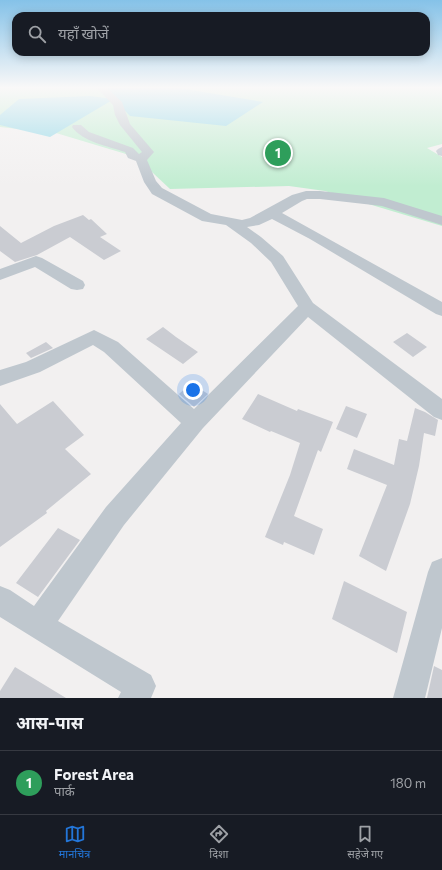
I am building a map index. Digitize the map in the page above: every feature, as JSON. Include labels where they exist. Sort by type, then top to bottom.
[{"type":"street","points":[[123,121],[148,152],[141,159]]},
{"type":"street","points":[[77,127],[85,134],[129,150],[132,155],[141,159],[146,173],[157,191],[207,218],[242,224],[248,223],[272,213],[278,208],[297,198],[306,195],[320,195],[384,202],[442,221]]},
{"type":"street","points":[[272,213],[315,236],[442,310]]},
{"type":"street","points":[[230,222],[256,240],[277,259],[307,307],[442,411]]},
{"type":"street","points":[[0,275],[36,261],[77,284]]},
{"type":"street","points":[[38,625],[115,516],[195,422],[307,307]]},
{"type":"street","points":[[0,378],[34,367],[94,337],[111,347],[195,422]]},
{"type":"street","points":[[409,698],[442,572]]},
{"type":"street","points":[[0,600],[38,625],[140,686],[134,698]]},
{"type":"green space","points":[[0,121],[442,121],[442,144],[427,148],[442,157],[442,226],[325,191],[289,186],[170,189],[136,157],[56,133],[0,127]]},
{"type":"water","points":[[0,121],[78,121],[50,137],[0,125]]},
{"type":"water","points":[[174,121],[234,121],[226,126]]},
{"type":"building","points":[[83,215],[89,220],[91,219],[107,234],[100,237],[121,251],[104,260],[70,237],[37,255],[15,262],[0,251],[0,226],[21,243],[54,226]]},
{"type":"building","points":[[163,327],[198,352],[183,364],[146,339]]},
{"type":"building","points":[[407,333],[427,347],[413,357],[393,342]]},
{"type":"building","points":[[46,342],[53,348],[31,358],[26,353]]},
{"type":"building","points":[[191,383],[208,394],[194,407],[179,394]]},
{"type":"building","points":[[258,394],[297,411],[298,409],[333,422],[321,452],[318,450],[294,516],[323,529],[314,555],[284,542],[283,545],[265,537],[290,475],[300,443],[271,431],[270,432],[242,419]]},
{"type":"building","points":[[53,401],[84,435],[65,449],[91,474],[46,511],[47,513],[0,547],[0,404],[17,424]]},
{"type":"building","points":[[346,406],[367,414],[357,438],[336,429]]},
{"type":"building","points":[[415,408],[438,420],[435,436],[424,433],[419,466],[410,504],[386,571],[359,556],[387,485],[347,469],[354,449],[394,465],[399,439],[407,441]]},
{"type":"building","points":[[58,528],[80,540],[38,597],[16,583]]},
{"type":"building","points":[[344,581],[407,612],[397,653],[332,619]]},
{"type":"building","points":[[434,666],[442,670],[442,698],[427,698]]},
{"type":"building","points":[[15,667],[66,698],[0,698],[0,691]]},
{"type":"place","name":"Forest Area","points":[[278,153]]}]
